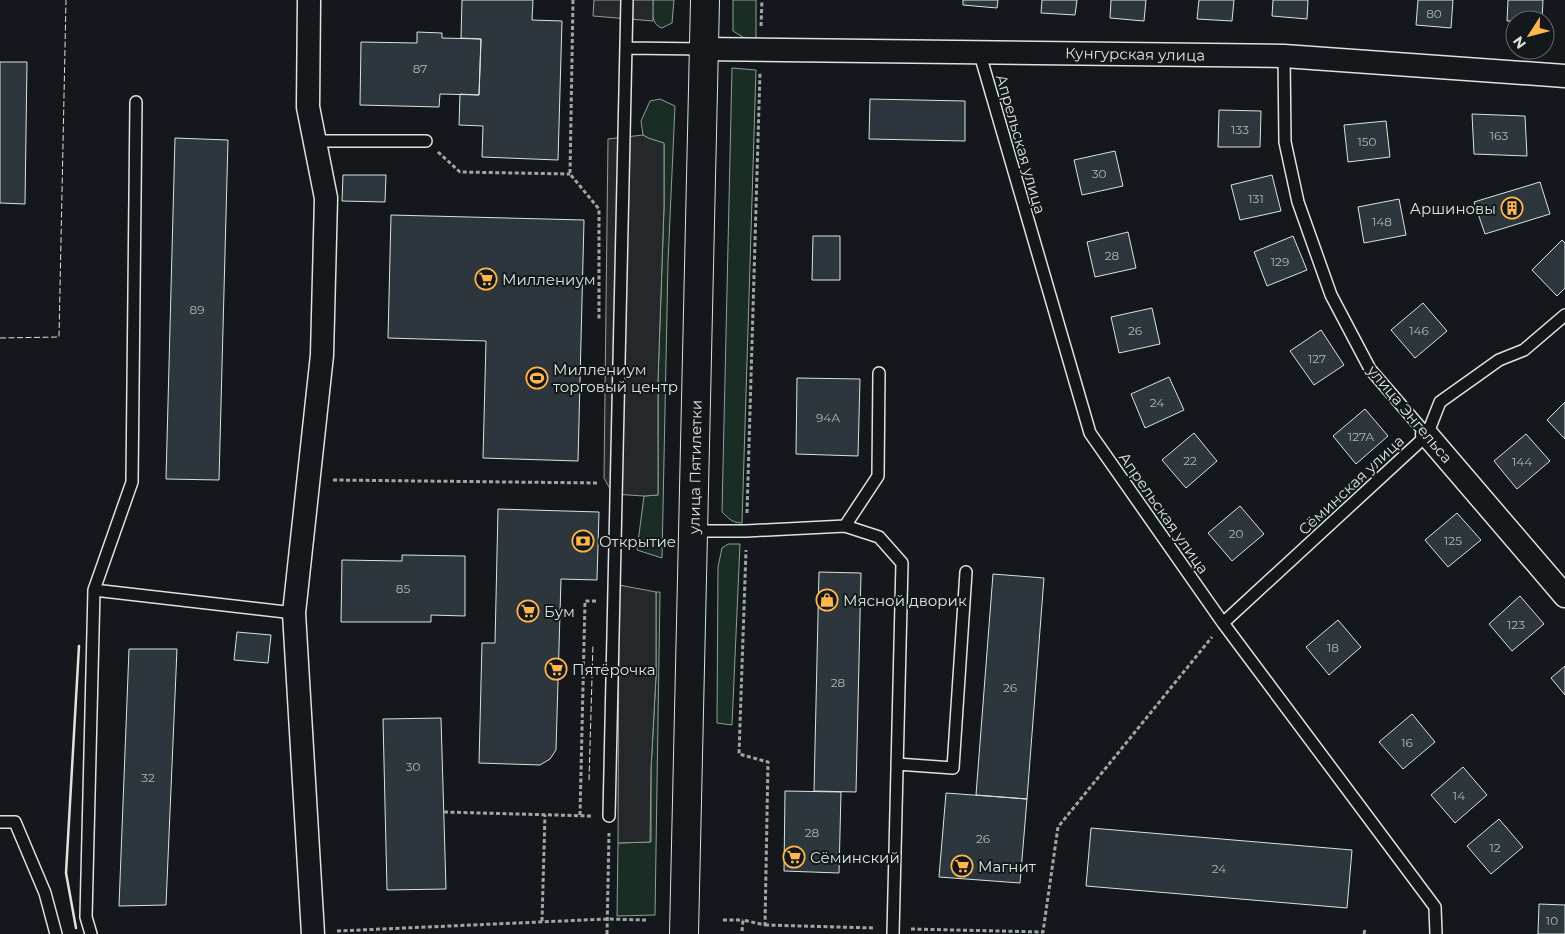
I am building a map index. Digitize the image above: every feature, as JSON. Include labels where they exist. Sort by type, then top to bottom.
[{"type":"main road","name":"улица Пятилетки","points":[[684,934],[705,0]]},
{"type":"street","points":[[309,0],[308,107],[326,198],[322,355],[294,612],[313,933]]},
{"type":"street","name":"Кунгурская улица","points":[[704,49],[1284,56],[1565,76]]},
{"type":"street","name":"улица Энгельса","points":[[1427,435],[1565,596]]},
{"type":"lane","points":[[610,816],[627,0]]},
{"type":"lane","points":[[626,48],[704,49]]},
{"type":"lane","name":"Апрельская улица","points":[[978,52],[1090,433],[1223,623],[1435,907],[1436,934]]},
{"type":"lane","name":"улица Энгельса","points":[[1284,56],[1285,142],[1298,202],[1331,295],[1370,369],[1427,435]]},
{"type":"lane","points":[[91,934],[86,917],[94,590],[132,482],[136,102]]},
{"type":"lane","points":[[315,141],[426,140]]},
{"type":"lane","name":"Сёминская улица","points":[[1223,623],[1427,435],[1440,402],[1499,360],[1524,350],[1565,315]]},
{"type":"lane","points":[[845,526],[878,476],[879,373]]},
{"type":"lane","points":[[693,531],[746,531],[845,526],[880,537],[902,563],[893,931]]},
{"type":"lane","points":[[897,764],[953,768],[966,572]]},
{"type":"lane","points":[[94,590],[294,612]]},
{"type":"lane","points":[[0,822],[15,822],[45,893],[56,934]]},
{"type":"path","points":[[573,0],[570,174],[599,209],[599,326]]},
{"type":"path","points":[[762,0],[739,754],[768,762],[765,925]]},
{"type":"path","points":[[426,140],[460,172],[570,174]]},
{"type":"path","points":[[308,480],[617,483]]},
{"type":"path","points":[[580,815],[585,601]]},
{"type":"path","points":[[723,920],[743,920],[765,925],[893,931],[1043,932],[1058,827],[1223,623]]},
{"type":"path","points":[[444,812],[592,816]]},
{"type":"path","points":[[542,922],[545,815]]},
{"type":"path","points":[[607,934],[610,816]]},
{"type":"path","points":[[313,933],[607,919],[646,920]]},
{"type":"path","points":[[742,931],[743,920]]},
{"type":"green space","points":[[653,0],[674,0],[672,23],[662,28],[658,26],[653,17]]},
{"type":"green space","points":[[733,0],[756,0],[756,40],[746,39],[733,31]]},
{"type":"green space","points":[[732,68],[756,70],[742,523],[731,520],[722,512]]},
{"type":"green space","points":[[660,99],[675,106],[668,262],[662,558],[637,550],[644,496],[658,495],[658,380],[664,207],[664,144],[643,135],[641,121],[650,101]]},
{"type":"green space","points":[[728,544],[740,544],[732,725],[717,723],[718,567],[722,548]]},
{"type":"green space","points":[[656,592],[660,592],[655,915],[617,916],[618,843],[651,842],[651,769],[656,676]]},
{"type":"shaded area","points":[[594,0],[653,0],[653,21],[593,16]]},
{"type":"shaded area","points":[[643,135],[664,143],[664,207],[658,380],[658,495],[644,496],[613,494],[604,478],[608,139]]},
{"type":"shaded area","points":[[619,585],[656,592],[656,676],[651,769],[650,842],[618,843]]},
{"type":"building","points":[[462,0],[533,0],[532,20],[562,21],[558,160],[482,157],[483,126],[459,125],[460,94],[479,95],[481,39],[461,38]]},
{"type":"building","points":[[963,0],[998,0],[997,8],[963,5]]},
{"type":"building","points":[[1042,0],[1077,0],[1075,15],[1041,13]]},
{"type":"building","points":[[1111,0],[1146,0],[1144,21],[1110,18]]},
{"type":"building","points":[[1199,0],[1234,0],[1232,21],[1197,19]]},
{"type":"building","points":[[1273,0],[1308,0],[1307,19],[1272,16]]},
{"type":"building","points":[[1418,0],[1453,0],[1451,28],[1416,25]]},
{"type":"building","points":[[1508,0],[1543,0],[1542,10],[1508,10]]},
{"type":"building","points":[[417,32],[442,33],[442,38],[481,39],[479,95],[440,94],[439,107],[360,105],[361,42],[417,43]]},
{"type":"building","points":[[0,62],[27,62],[25,204],[0,203]]},
{"type":"building","points":[[870,99],[965,101],[965,141],[869,139]]},
{"type":"building","points":[[1219,110],[1261,111],[1260,147],[1218,147]]},
{"type":"building","points":[[1472,114],[1525,116],[1527,156],[1474,154]]},
{"type":"building","points":[[1386,121],[1390,157],[1348,162],[1344,125]]},
{"type":"building","points":[[175,138],[228,140],[219,480],[166,479]]},
{"type":"building","points":[[1115,151],[1123,186],[1082,195],[1074,160]]},
{"type":"building","points":[[343,175],[386,175],[385,202],[342,201]]},
{"type":"building","points":[[1272,175],[1281,211],[1240,220],[1231,185]]},
{"type":"building","name":"Аршиновы","points":[[1540,182],[1550,214],[1485,234],[1474,202]]},
{"type":"building","points":[[1399,199],[1406,235],[1364,243],[1358,207]]},
{"type":"building","name":"Миллениум","points":[[391,215],[584,220],[578,461],[483,458],[486,341],[388,338]]},
{"type":"building","points":[[1128,232],[1136,268],[1095,277],[1087,242]]},
{"type":"building","points":[[813,236],[840,236],[840,280],[812,280]]},
{"type":"building","points":[[1293,236],[1307,270],[1267,286],[1254,252]]},
{"type":"building","points":[[1562,240],[1565,243],[1565,288],[1557,296],[1532,270]]},
{"type":"building","points":[[1423,303],[1447,331],[1415,358],[1391,330]]},
{"type":"building","points":[[1152,308],[1160,344],[1119,353],[1111,317]]},
{"type":"building","points":[[1321,330],[1344,365],[1314,385],[1290,351]]},
{"type":"building","points":[[1169,377],[1184,410],[1145,428],[1131,394]]},
{"type":"building","points":[[797,378],[860,379],[858,456],[796,454]]},
{"type":"building","points":[[1565,402],[1565,439],[1547,420]]},
{"type":"building","points":[[1365,409],[1388,436],[1356,464],[1333,436]]},
{"type":"building","points":[[1194,433],[1217,461],[1186,488],[1162,460]]},
{"type":"building","points":[[1526,434],[1550,461],[1517,489],[1494,461]]},
{"type":"building","points":[[1240,506],[1264,534],[1232,561],[1208,533]]},
{"type":"building","name":"Бум","points":[[498,509],[599,512],[597,580],[561,579],[556,750],[550,759],[540,765],[479,763],[482,643],[495,643]]},
{"type":"building","points":[[1457,513],[1481,540],[1448,567],[1425,540]]},
{"type":"building","points":[[402,555],[465,556],[465,616],[431,615],[431,622],[341,622],[342,560],[402,561]]},
{"type":"building","points":[[819,572],[861,573],[856,792],[814,791]]},
{"type":"building","points":[[993,574],[1044,578],[1027,799],[976,795]]},
{"type":"building","points":[[1520,596],[1544,624],[1512,651],[1489,624]]},
{"type":"building","points":[[1338,620],[1361,647],[1329,675],[1306,647]]},
{"type":"building","points":[[237,632],[271,635],[268,663],[234,660]]},
{"type":"building","points":[[129,649],[177,649],[166,905],[119,906]]},
{"type":"building","points":[[1565,666],[1565,695],[1551,678]]},
{"type":"building","points":[[1412,714],[1435,742],[1403,769],[1379,742]]},
{"type":"building","points":[[441,718],[446,889],[387,890],[383,719]]},
{"type":"building","points":[[1463,767],[1487,795],[1455,823],[1431,795]]},
{"type":"building","points":[[785,791],[841,792],[839,873],[784,871]]},
{"type":"building","points":[[946,793],[1027,799],[1020,883],[939,877]]},
{"type":"building","points":[[1499,819],[1523,847],[1491,874],[1467,846]]},
{"type":"building","points":[[1091,828],[1352,850],[1347,908],[1086,886]]},
{"type":"building","points":[[1539,904],[1565,905],[1565,934],[1538,934]]},
{"type":"fence","points":[[0,338],[59,337],[66,0]]},
{"type":"fence","points":[[589,780],[593,644]]},
{"type":"wall","points":[[76,928],[66,873],[79,646]]},
{"type":"place","name":"Аршиновы","points":[[1512,208]]},
{"type":"place","name":"Миллениум","points":[[486,279]]},
{"type":"place","name":"Миллениум торговый центр","points":[[537,378]]},
{"type":"place","name":"Открытие","points":[[583,541]]},
{"type":"place","name":"Мясной дворик","points":[[827,600]]},
{"type":"place","name":"Бум","points":[[528,611]]},
{"type":"place","name":"Пятёрочка","points":[[556,669]]},
{"type":"place","name":"Сёминский","points":[[794,857]]},
{"type":"place","name":"Магнит","points":[[962,866]]}]
